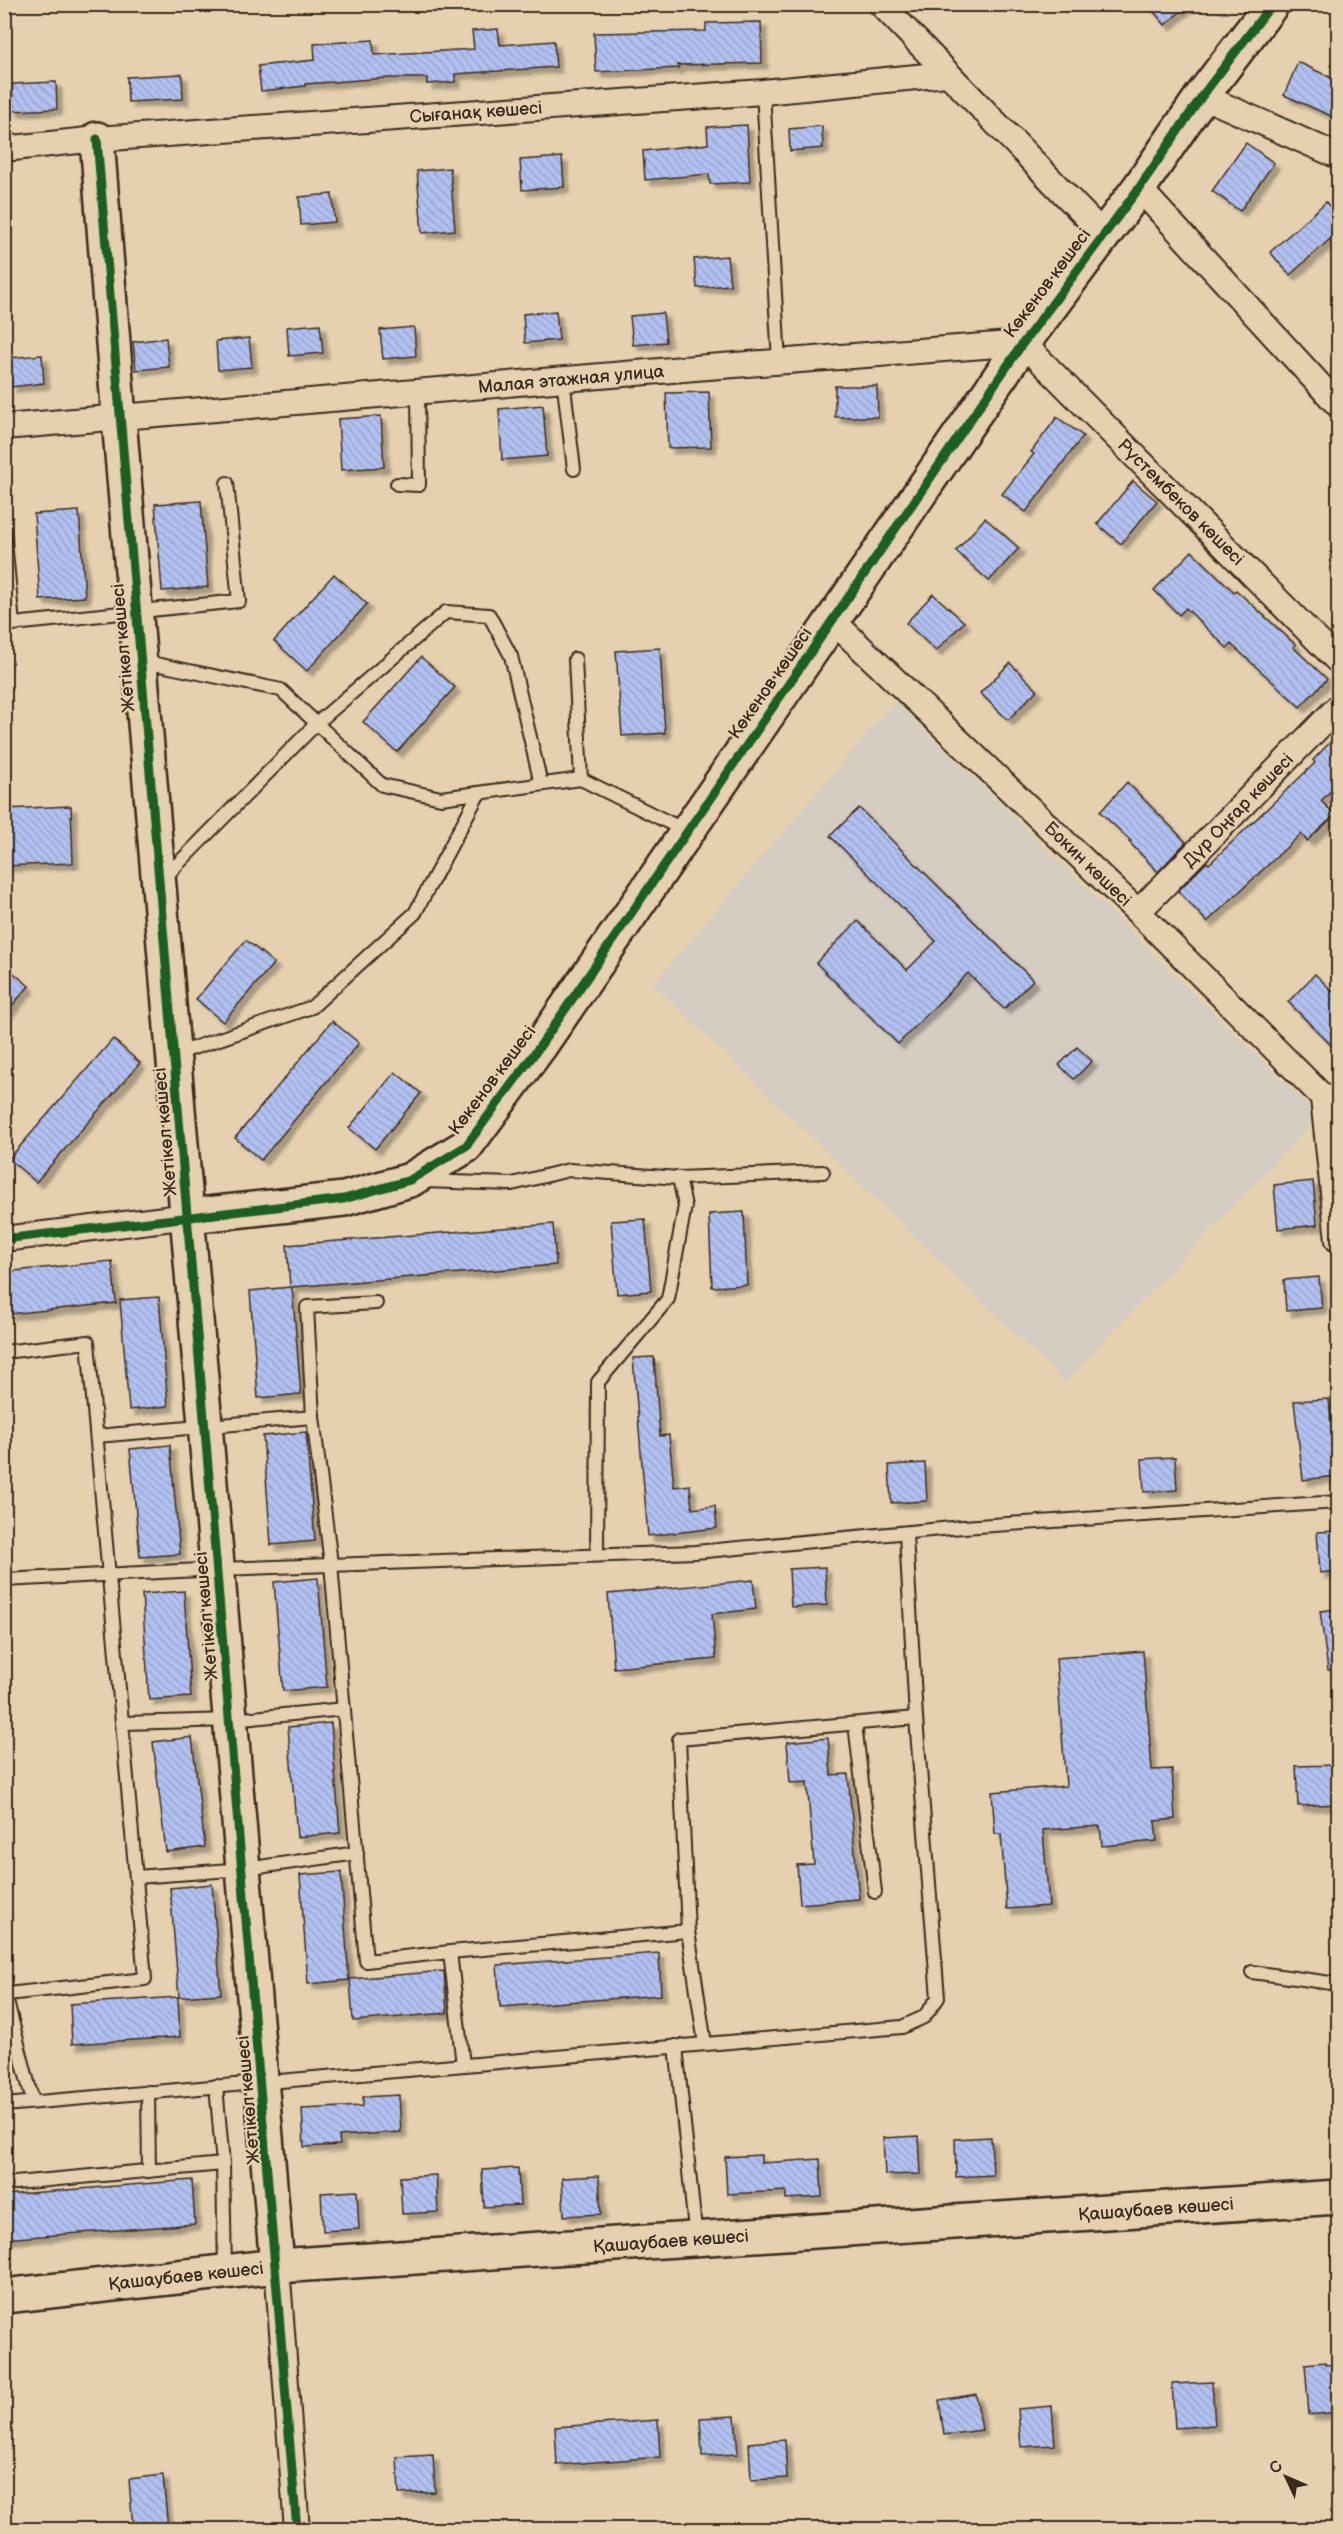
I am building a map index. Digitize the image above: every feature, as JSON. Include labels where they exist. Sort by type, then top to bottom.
[{"type":"street","points":[[881,4],[1104,234]]},
{"type":"street","name":"Көкенов көшесі","points":[[189,1216],[344,1199],[410,1180],[466,1146],[540,1046],[1023,343],[1139,188],[1202,96],[1272,4]]},
{"type":"street","name":"Сығанақ көшесі","points":[[4,149],[98,139],[763,92],[947,74]]},
{"type":"street","points":[[1202,96],[1338,156]]},
{"type":"street","name":"Жетікөл көшесі","points":[[98,139],[119,419],[278,2266]]},
{"type":"street","points":[[1139,188],[1338,405]]},
{"type":"street","name":"Малая этажная улица","points":[[4,427],[779,361],[1023,343]]},
{"type":"street","name":"Рүстембеков көшесі","points":[[1023,343],[1338,661]]},
{"type":"street","name":"Бокин көшесі","points":[[833,621],[1138,912],[1331,1105]]},
{"type":"street","name":"Дүр Оңғар көшесі","points":[[1138,912],[1338,707]]},
{"type":"street","points":[[1331,1105],[1338,1240]]},
{"type":"street","points":[[4,1239],[189,1216]]},
{"type":"street","name":"Қашаубаев көшесі","points":[[4,2296],[278,2266],[1338,2197]]},
{"type":"street","points":[[278,2266],[297,2529]]},
{"type":"lane","points":[[763,92],[779,361]]},
{"type":"lane","points":[[563,379],[574,468]]},
{"type":"lane","points":[[397,484],[419,485],[418,392]]},
{"type":"lane","points":[[4,531],[13,624],[239,601],[227,483]]},
{"type":"lane","points":[[160,882],[317,723],[446,612],[489,615],[511,656],[541,784]]},
{"type":"lane","points":[[575,659],[581,779]]},
{"type":"lane","points":[[140,661],[281,690],[382,785],[441,798],[581,779],[688,832]]},
{"type":"lane","points":[[175,1055],[312,1007],[415,914],[480,793]]},
{"type":"lane","points":[[410,1180],[512,1184],[569,1170],[679,1178],[823,1172]]},
{"type":"lane","points":[[597,1555],[598,1382],[668,1299],[685,1206],[679,1178]]},
{"type":"lane","points":[[376,1303],[307,1308],[313,1418],[331,1564],[366,1961],[688,1931]]},
{"type":"lane","points":[[4,1352],[88,1342],[145,1979],[6,1992],[33,2102]]},
{"type":"lane","points":[[97,1436],[313,1418]]},
{"type":"lane","points":[[4,1580],[331,1564],[695,1552],[963,1527],[1338,1502]]},
{"type":"lane","points":[[4,2105],[902,2027],[924,2017],[938,1998],[916,1718],[906,1534]]},
{"type":"lane","points":[[123,1723],[232,1720],[344,1709]]},
{"type":"lane","points":[[705,2044],[688,1931],[679,1739],[916,1718]]},
{"type":"lane","points":[[855,1724],[875,1892]]},
{"type":"lane","points":[[136,1877],[245,1869],[357,1853]]},
{"type":"lane","points":[[450,1952],[463,2065]]},
{"type":"lane","points":[[1252,1972],[1338,1984]]},
{"type":"lane","points":[[676,2046],[696,2239]]},
{"type":"lane","points":[[216,2086],[223,2164],[225,2272]]},
{"type":"lane","points":[[148,2092],[149,2171]]},
{"type":"lane","points":[[4,2184],[223,2164]]},
{"type":"shaded area","points":[[895,701],[1319,1116],[1065,1382],[653,984]]},
{"type":"building","points":[[1147,4],[1189,4],[1165,25]]},
{"type":"building","points":[[761,22],[762,63],[678,65],[679,68],[596,72],[594,33],[706,31],[706,23]]},
{"type":"building","points":[[498,29],[500,45],[554,41],[556,67],[455,74],[455,82],[427,84],[427,78],[387,78],[305,84],[305,86],[261,91],[258,66],[315,60],[314,44],[373,40],[374,55],[474,49],[472,31]]},
{"type":"building","points":[[1298,62],[1338,81],[1338,99],[1331,116],[1284,95]]},
{"type":"building","points":[[182,74],[183,99],[128,102],[127,77]]},
{"type":"building","points":[[56,82],[57,109],[13,111],[12,84]]},
{"type":"building","points":[[747,125],[750,182],[710,184],[709,174],[645,180],[643,151],[708,144],[707,127]]},
{"type":"building","points":[[822,126],[823,148],[790,151],[789,129]]},
{"type":"building","points":[[1246,143],[1274,163],[1240,211],[1212,191]]},
{"type":"building","points":[[562,157],[564,187],[522,190],[520,160]]},
{"type":"building","points":[[450,168],[455,230],[422,233],[417,171]]},
{"type":"building","points":[[332,194],[335,222],[301,225],[299,197]]},
{"type":"building","points":[[1326,202],[1338,217],[1338,232],[1290,275],[1270,252]]},
{"type":"building","points":[[727,256],[730,285],[697,288],[694,259]]},
{"type":"building","points":[[556,311],[559,340],[525,343],[523,314]]},
{"type":"building","points":[[663,313],[666,342],[633,345],[630,316]]},
{"type":"building","points":[[320,324],[323,353],[289,356],[287,327]]},
{"type":"building","points":[[414,327],[416,356],[383,359],[380,330]]},
{"type":"building","points":[[166,338],[169,367],[136,370],[133,342]]},
{"type":"building","points":[[249,338],[252,367],[218,370],[216,341]]},
{"type":"building","points":[[42,355],[44,383],[11,387],[9,358]]},
{"type":"building","points":[[835,386],[877,386],[878,417],[835,417]]},
{"type":"building","points":[[709,392],[711,447],[668,448],[666,393]]},
{"type":"building","points":[[543,405],[547,456],[502,460],[499,409]]},
{"type":"building","points":[[381,416],[384,467],[341,470],[338,419]]},
{"type":"building","points":[[1057,417],[1083,436],[1026,512],[1002,494],[1034,454],[1031,452]]},
{"type":"building","points":[[1133,481],[1157,501],[1121,544],[1097,524]]},
{"type":"building","points":[[201,501],[208,587],[162,591],[155,504]]},
{"type":"building","points":[[79,511],[85,597],[40,600],[34,514]]},
{"type":"building","points":[[985,518],[1019,548],[989,581],[956,551]]},
{"type":"building","points":[[1192,551],[1234,592],[1236,590],[1296,645],[1293,647],[1327,679],[1300,707],[1231,644],[1227,648],[1186,608],[1179,615],[1154,590]]},
{"type":"building","points":[[334,574],[367,604],[307,671],[274,641]]},
{"type":"building","points":[[933,594],[964,622],[936,651],[906,623]]},
{"type":"building","points":[[660,648],[665,733],[622,736],[616,651]]},
{"type":"building","points":[[421,657],[455,687],[397,752],[363,722]]},
{"type":"building","points":[[1010,663],[1037,690],[1008,720],[980,693]]},
{"type":"building","points":[[1338,734],[1338,783],[1321,801],[1335,815],[1307,841],[1301,834],[1207,922],[1178,891],[1315,763],[1313,760]]},
{"type":"building","points":[[1127,782],[1186,842],[1158,872],[1129,842],[1131,841],[1100,812]]},
{"type":"building","points":[[71,806],[73,863],[4,866],[4,809]]},
{"type":"building","points":[[859,808],[1033,980],[1004,1009],[968,973],[898,1044],[816,963],[858,921],[907,970],[936,941],[830,836]]},
{"type":"building","points":[[246,940],[274,963],[223,1022],[196,999]]},
{"type":"building","points":[[4,965],[29,986],[4,1015]]},
{"type":"building","points":[[1315,974],[1338,997],[1338,1052],[1288,1002]]},
{"type":"building","points":[[332,1021],[359,1043],[261,1160],[235,1138]]},
{"type":"building","points":[[113,1039],[140,1063],[36,1182],[9,1159]]},
{"type":"building","points":[[1077,1047],[1092,1061],[1074,1079],[1059,1065]]},
{"type":"building","points":[[395,1072],[421,1093],[375,1149],[349,1128]]},
{"type":"building","points":[[1313,1181],[1317,1225],[1278,1229],[1274,1185]]},
{"type":"building","points":[[744,1212],[747,1285],[712,1287],[709,1214]]},
{"type":"building","points":[[645,1219],[651,1291],[617,1294],[611,1221]]},
{"type":"building","points":[[553,1224],[556,1265],[292,1287],[301,1394],[258,1398],[250,1291],[290,1287],[287,1245]]},
{"type":"building","points":[[112,1261],[116,1303],[9,1314],[4,1272]]},
{"type":"building","points":[[1319,1277],[1322,1308],[1286,1311],[1284,1280]]},
{"type":"building","points":[[159,1297],[168,1406],[129,1410],[120,1300]]},
{"type":"building","points":[[654,1357],[660,1436],[669,1435],[674,1487],[690,1485],[692,1509],[715,1506],[717,1528],[648,1536],[633,1358]]},
{"type":"building","points":[[1329,1399],[1336,1476],[1303,1480],[1294,1401]]},
{"type":"building","points":[[306,1432],[315,1541],[271,1545],[263,1436]]},
{"type":"building","points":[[170,1445],[180,1554],[140,1557],[130,1449]]},
{"type":"building","points":[[1175,1457],[1177,1490],[1144,1492],[1142,1459]]},
{"type":"building","points":[[925,1463],[927,1501],[891,1503],[889,1465]]},
{"type":"building","points":[[1338,1531],[1338,1571],[1320,1573],[1317,1532]]},
{"type":"building","points":[[825,1567],[827,1605],[791,1607],[789,1569]]},
{"type":"building","points":[[318,1578],[327,1687],[283,1691],[274,1582]]},
{"type":"building","points":[[753,1580],[756,1609],[712,1614],[716,1659],[614,1668],[608,1594]]},
{"type":"building","points":[[184,1591],[191,1697],[149,1700],[142,1594]]},
{"type":"building","points":[[1338,1609],[1338,1670],[1328,1670],[1320,1611]]},
{"type":"building","points":[[1143,1651],[1152,1770],[1172,1769],[1175,1819],[1155,1821],[1157,1841],[1102,1846],[1100,1826],[1043,1830],[1049,1906],[1007,1909],[1001,1834],[995,1834],[992,1792],[1066,1786],[1056,1658]]},
{"type":"building","points":[[331,1723],[340,1833],[297,1837],[288,1727]]},
{"type":"building","points":[[192,1737],[205,1847],[166,1852],[153,1742]]},
{"type":"building","points":[[828,1738],[831,1775],[848,1774],[859,1899],[800,1904],[797,1865],[814,1864],[807,1782],[790,1783],[787,1742]]},
{"type":"building","points":[[1338,1765],[1338,1804],[1298,1806],[1296,1766]]},
{"type":"building","points":[[341,1872],[349,1980],[308,1984],[300,1875]]},
{"type":"building","points":[[212,1884],[221,1994],[179,1997],[170,1888]]},
{"type":"building","points":[[659,1953],[661,1995],[500,2007],[497,1965]]},
{"type":"building","points":[[444,1971],[447,2013],[353,2021],[350,1979]]},
{"type":"building","points":[[178,1997],[180,2037],[72,2044],[70,2004]]},
{"type":"building","points":[[399,2095],[401,2132],[339,2136],[340,2145],[304,2147],[302,2109],[363,2106],[363,2097]]},
{"type":"building","points":[[919,2136],[921,2174],[885,2175],[883,2138]]},
{"type":"building","points":[[991,2137],[993,2175],[956,2177],[955,2139]]},
{"type":"building","points":[[761,2155],[761,2163],[820,2159],[822,2197],[786,2199],[786,2191],[727,2194],[725,2157]]},
{"type":"building","points":[[518,2168],[520,2205],[484,2207],[482,2170]]},
{"type":"building","points":[[436,2175],[438,2212],[402,2214],[400,2177]]},
{"type":"building","points":[[599,2176],[601,2214],[564,2216],[562,2178]]},
{"type":"building","points":[[192,2180],[195,2224],[4,2239],[4,2195]]},
{"type":"building","points":[[357,2191],[359,2229],[323,2231],[321,2193]]},
{"type":"building","points":[[1325,2362],[1325,2365],[1338,2364],[1338,2412],[1309,2415],[1305,2364]]},
{"type":"building","points":[[1212,2382],[1215,2425],[1175,2428],[1172,2384]]},
{"type":"building","points":[[976,2394],[982,2430],[944,2435],[939,2400]]},
{"type":"building","points":[[1052,2406],[1055,2445],[1021,2447],[1018,2409]]},
{"type":"building","points":[[735,2416],[738,2454],[702,2456],[700,2418]]},
{"type":"building","points":[[658,2420],[660,2457],[557,2465],[555,2427]]},
{"type":"building","points":[[785,2440],[787,2478],[751,2480],[749,2443]]},
{"type":"building","points":[[433,2455],[435,2492],[399,2494],[397,2457]]},
{"type":"building","points":[[163,2475],[168,2529],[133,2529],[129,2479]]},
{"type":"cycle path","points":[[4,1239],[344,1199],[410,1180],[466,1146],[540,1046],[1023,343],[1139,188],[1202,96],[1272,4]]},
{"type":"cycle path","points":[[97,139],[249,1932],[297,2530]]}]
